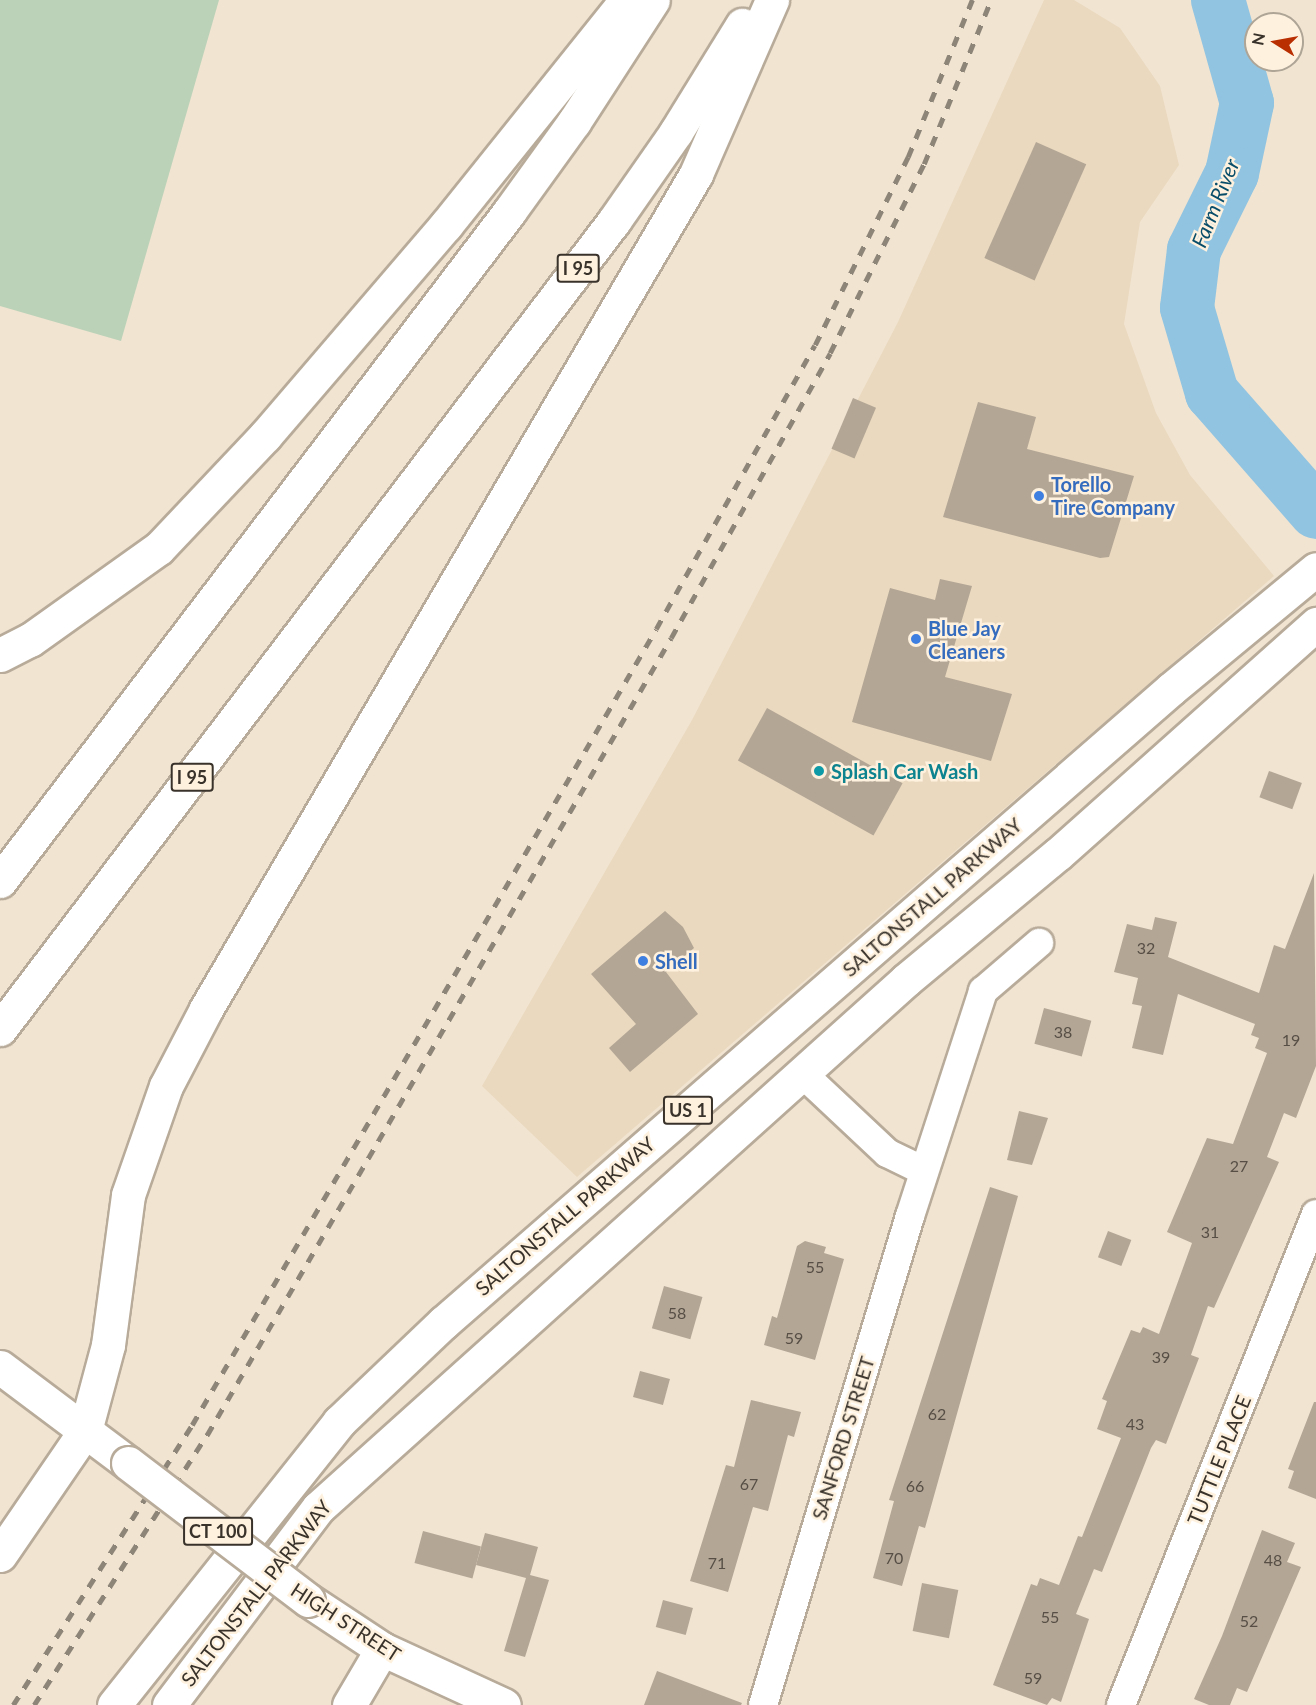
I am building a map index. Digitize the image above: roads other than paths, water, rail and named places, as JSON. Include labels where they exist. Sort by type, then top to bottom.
[{"type":"main road","points":[[0,655],[30,640],[159,548],[265,436],[423,251],[626,0]]},
{"type":"main road","points":[[0,881],[509,212],[574,122],[653,0]]},
{"type":"main road","name":"I 95","points":[[0,1029],[614,221],[676,132],[757,0]]},
{"type":"main road","points":[[0,1555],[85,1431],[108,1345],[128,1195],[166,1086],[206,1009],[696,174],[772,0]]},
{"type":"main road","name":"SALTONSTALL PARKWAY","points":[[114,1705],[339,1422],[443,1323],[1171,689],[1316,569]]},
{"type":"main road","name":"SALTONSTALL PARKWAY","points":[[169,1705],[318,1508],[804,1075],[906,980],[1058,854],[1316,624]]},
{"type":"main road","name":"CT 100","points":[[0,1367],[85,1431]]},
{"type":"main road","name":"HIGH STREET","points":[[85,1431],[308,1600],[382,1649],[504,1705]]},
{"type":"main road","points":[[349,1705],[382,1649]]},
{"type":"street","name":"SANFORD STREET","points":[[763,1705],[924,1171],[983,991],[1039,943]]},
{"type":"street","points":[[804,1075],[887,1153],[924,1171]]},
{"type":"street","name":"TUTTLE PLACE","points":[[1121,1705],[1316,1214]]},
{"type":"waterway","name":"Farm River","points":[[1218,0],[1247,103],[1232,173],[1194,250],[1187,308],[1212,393],[1316,512]]},
{"type":"railway","points":[[13,1705],[192,1425],[656,629],[815,345],[908,157],[972,0]]},
{"type":"railway","points":[[34,1705],[207,1435],[671,638],[830,353],[924,164],[991,0]]},
{"type":"place","name":"Torello Tire Company","points":[[1039,496]]},
{"type":"place","name":"Blue Jay Cleaners","points":[[916,639]]},
{"type":"place","name":"Splash Car Wash","points":[[819,771]]},
{"type":"place","name":"Shell","points":[[643,961]]}]
